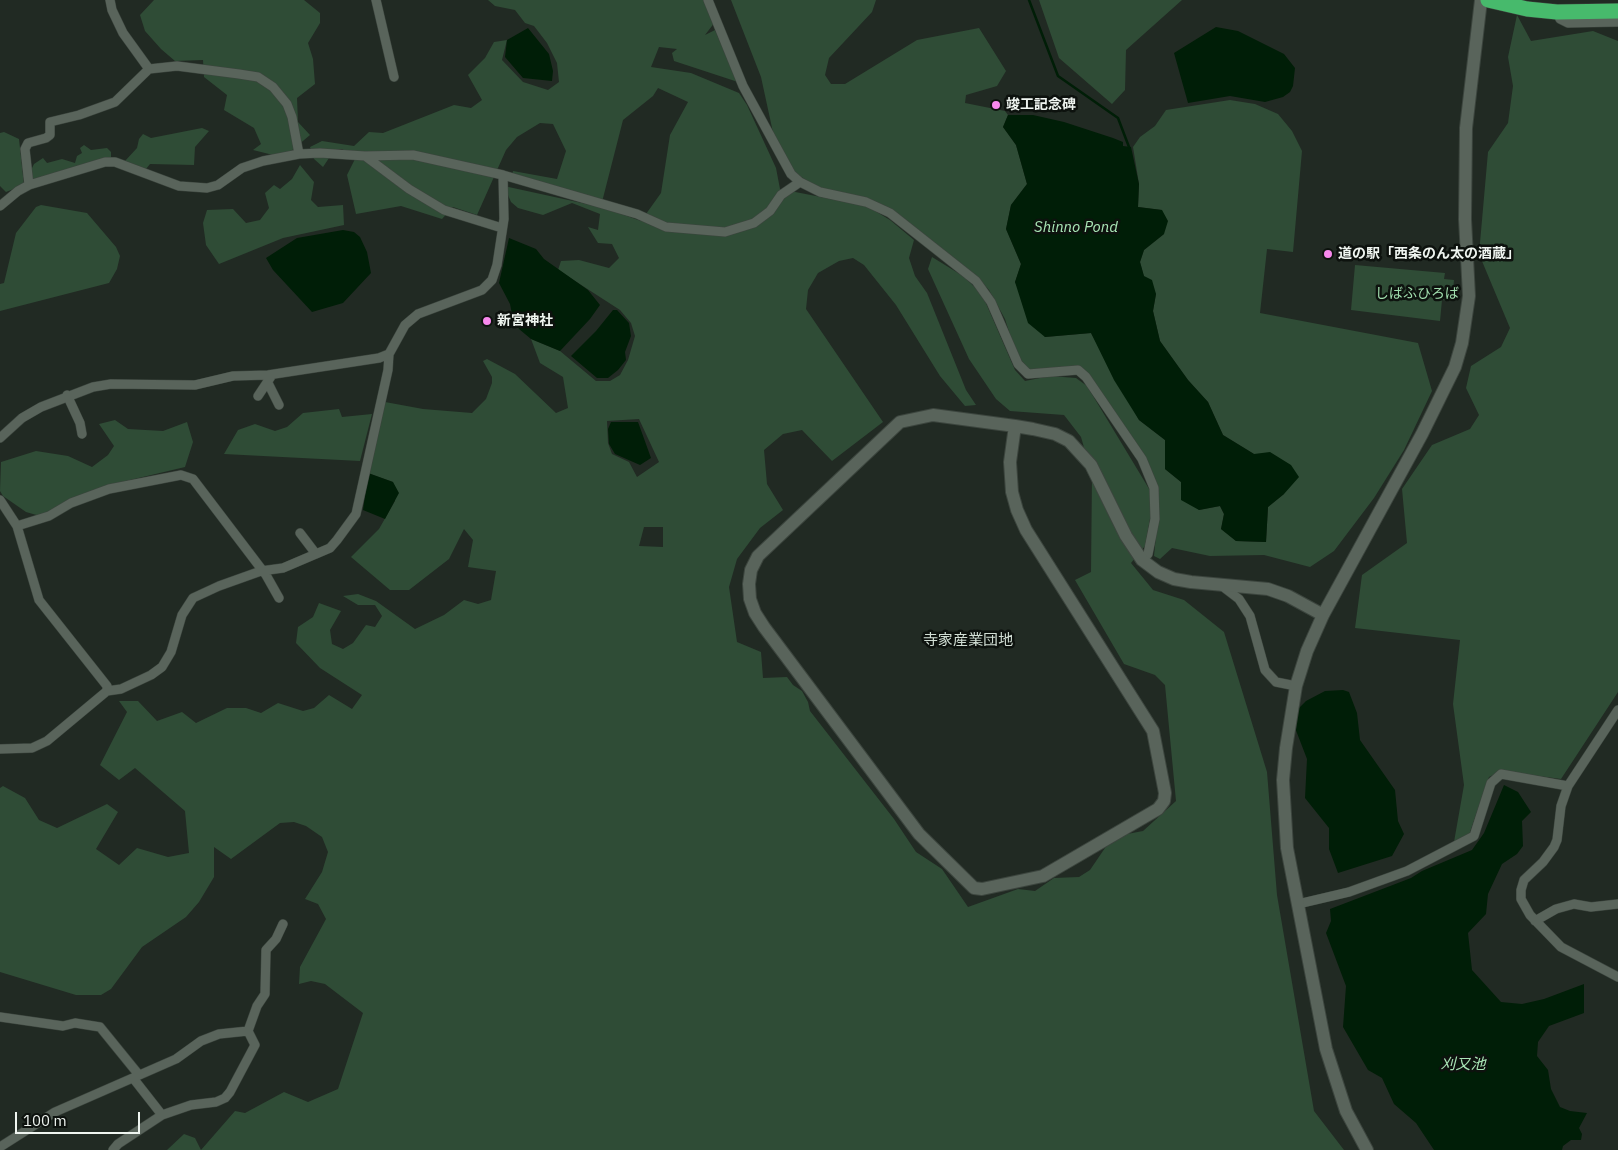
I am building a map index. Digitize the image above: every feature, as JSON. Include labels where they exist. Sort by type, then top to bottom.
[{"type":"highway","points":[[1488,0],[1527,9],[1557,12],[1618,11]]},
{"type":"street","points":[[110,0],[117,22],[149,69]]},
{"type":"street","points":[[376,0],[394,78]]},
{"type":"street","points":[[708,0],[743,86],[791,174],[800,182],[820,192],[866,202],[890,213],[976,281],[991,302],[1018,364],[1028,374],[1036,375],[1078,370],[1086,377],[1142,459],[1154,488],[1155,519],[1148,554],[1142,560]]},
{"type":"street","points":[[1367,1150],[1346,1111],[1326,1049],[1287,848],[1283,780],[1286,748],[1296,686],[1307,651],[1323,615],[1422,434],[1451,374],[1462,343],[1467,320],[1469,296],[1464,219],[1466,128],[1481,0]]},
{"type":"street","points":[[1557,12],[1560,19],[1568,23],[1618,22]]},
{"type":"street","points":[[30,185],[25,149],[28,143],[46,138],[50,134],[50,122],[79,115],[115,102],[149,69],[178,66],[258,77],[273,87],[287,104],[292,117],[299,154]]},
{"type":"street","points":[[0,206],[18,190],[30,185],[89,166],[114,162],[180,186],[207,188],[218,185],[242,168],[263,160],[299,154],[413,156],[503,175],[637,214],[666,227],[725,232],[754,223],[770,211],[781,195],[800,182]]},
{"type":"street","points":[[365,156],[409,189],[444,210],[502,228]]},
{"type":"street","points":[[0,749],[32,748],[47,741],[107,691],[121,689],[151,675],[162,667],[171,652],[182,615],[193,598],[219,586],[261,572],[283,568],[330,548],[356,514],[388,370],[389,354],[406,325],[418,314],[482,290],[492,280],[497,265],[502,228],[503,175]]},
{"type":"street","points":[[0,438],[22,418],[67,395],[111,384],[195,385],[232,376],[270,379],[379,358],[389,354]]},
{"type":"street","points":[[258,396],[270,379]]},
{"type":"street","points":[[270,379],[279,405]]},
{"type":"street","points":[[67,395],[80,423],[82,434]]},
{"type":"street","points":[[1015,426],[1010,462],[1012,492],[1017,510],[1026,530],[1153,731],[1165,794],[1164,801],[1158,809],[1043,876],[982,889],[974,888],[919,834],[764,627],[755,614],[750,599],[749,584],[751,570],[758,556],[900,422],[933,415],[1015,426],[1055,434],[1069,441],[1081,452],[1099,477],[1126,536],[1142,560],[1174,579],[1268,589],[1288,596],[1323,615]]},
{"type":"street","points":[[17,526],[50,516],[71,503],[109,489],[181,474],[193,479],[261,572],[266,575],[279,598]]},
{"type":"street","points":[[0,500],[17,526],[39,600],[107,686],[107,691]]},
{"type":"street","points":[[300,533],[316,554]]},
{"type":"street","points":[[1220,584],[1239,598],[1250,616],[1265,670],[1276,682],[1296,686]]},
{"type":"street","points":[[1618,710],[1568,786],[1561,806],[1557,840],[1554,847],[1522,885],[1521,899],[1535,921],[1561,947],[1618,977]]},
{"type":"street","points":[[1298,904],[1349,892],[1407,871],[1474,836],[1491,783],[1501,774],[1568,786]]},
{"type":"street","points":[[1535,921],[1556,909],[1574,904],[1591,907],[1618,904]]},
{"type":"street","points":[[113,1150],[118,1144],[162,1115],[175,1109],[216,1102],[225,1098],[255,1045],[248,1032],[257,1006],[265,994],[266,950],[276,939],[283,924]]},
{"type":"street","points":[[0,1017],[63,1026],[75,1023],[100,1027],[162,1115]]},
{"type":"street","points":[[0,1147],[54,1112],[176,1059],[201,1041],[219,1034],[248,1032]]},
{"type":"green space","points":[[154,0],[304,0],[320,13],[320,23],[308,43],[313,59],[315,84],[297,98],[298,122],[310,135],[290,152],[273,155],[253,150],[261,144],[254,128],[224,110],[227,95],[204,77],[203,60],[175,61],[145,31],[140,15]]},
{"type":"green space","points":[[488,0],[704,0],[715,22],[705,35],[715,30],[738,82],[674,61],[672,53],[677,49],[659,47],[651,67],[691,73],[739,93],[747,105],[776,168],[780,189],[867,206],[890,220],[914,240],[909,258],[915,276],[927,293],[966,390],[976,405],[965,406],[940,376],[896,305],[864,265],[853,258],[839,261],[818,273],[808,290],[806,309],[883,422],[832,461],[802,430],[783,434],[764,450],[767,484],[783,510],[760,528],[737,559],[729,587],[737,642],[761,652],[763,678],[787,677],[793,685],[802,691],[810,711],[894,819],[916,852],[942,869],[968,907],[1018,889],[1035,891],[1054,878],[1079,877],[1090,870],[1107,845],[1122,835],[1143,831],[1176,801],[1165,685],[1155,675],[1124,664],[1075,580],[1091,572],[1092,475],[1081,437],[1064,415],[1010,411],[996,399],[969,359],[928,269],[932,257],[963,276],[982,294],[1015,370],[1025,381],[1050,376],[1076,378],[1087,386],[1154,497],[1145,546],[1131,563],[1153,590],[1184,600],[1224,632],[1267,772],[1277,895],[1314,1111],[1344,1150],[201,1150],[235,1111],[245,1113],[284,1092],[308,1102],[338,1089],[363,1013],[325,984],[311,981],[299,984],[300,967],[326,919],[318,904],[305,899],[322,872],[328,852],[322,837],[306,826],[294,822],[280,823],[231,859],[214,847],[214,877],[199,902],[186,917],[142,947],[111,989],[101,995],[76,995],[0,972],[0,788],[3,786],[25,798],[39,820],[57,828],[107,804],[118,812],[96,849],[119,865],[137,848],[168,857],[189,853],[185,811],[135,768],[119,780],[100,765],[127,712],[119,701],[138,701],[157,721],[182,712],[196,723],[227,708],[246,708],[261,713],[278,703],[303,711],[314,708],[329,695],[352,709],[362,695],[320,668],[296,643],[298,627],[313,617],[319,603],[341,611],[330,630],[332,644],[343,649],[353,643],[366,625],[375,627],[382,616],[375,605],[358,605],[343,596],[358,594],[376,601],[415,629],[444,615],[464,600],[478,604],[491,600],[496,571],[468,567],[473,540],[464,529],[449,559],[409,590],[390,590],[351,557],[379,529],[395,501],[393,482],[368,473],[385,402],[423,409],[472,413],[486,399],[492,383],[492,377],[483,361],[487,359],[515,374],[556,413],[568,408],[563,377],[540,363],[531,339],[560,351],[596,381],[610,381],[620,375],[628,360],[635,336],[631,323],[620,310],[558,270],[561,261],[579,260],[609,268],[619,258],[612,244],[598,243],[588,227],[598,230],[600,214],[572,203],[543,215],[518,208],[511,202],[504,186],[605,208],[641,221],[661,193],[670,135],[688,102],[658,88],[653,96],[623,120],[602,202],[512,175],[513,171],[557,179],[566,151],[553,124],[540,123],[517,137],[506,150],[477,215],[453,207],[442,219],[401,206],[356,214],[347,175],[355,159],[342,149],[335,149],[323,167],[314,159],[310,147],[322,141],[354,146],[369,132],[383,133],[454,105],[471,108],[482,100],[468,75],[485,58],[494,42],[507,40],[502,60],[523,82],[548,90],[559,82],[557,63],[547,43],[534,26],[525,23],[515,10],[495,6]],"holes":[[[639,419],[659,462],[637,477],[629,462],[612,454],[608,443],[607,421]],[[644,527],[663,527],[663,547],[639,546]]]},
{"type":"green space","points":[[731,0],[876,0],[872,12],[829,58],[825,75],[831,84],[845,84],[917,40],[979,28],[1006,71],[997,86],[966,95],[965,103],[1005,111],[1008,115],[1003,127],[1016,145],[1027,184],[1011,205],[1006,229],[1021,264],[1015,282],[1045,337],[1091,333],[1139,420],[1165,440],[1165,469],[1181,482],[1199,510],[1220,506],[1224,514],[1221,529],[1236,541],[1266,542],[1268,507],[1284,494],[1254,454],[1223,435],[1208,402],[1188,380],[1160,341],[1153,311],[1156,294],[1144,277],[1140,262],[1144,250],[1164,234],[1162,210],[1138,207],[1139,184],[1133,147],[1140,137],[1155,126],[1166,110],[1230,100],[1255,104],[1278,114],[1292,131],[1302,151],[1293,252],[1267,249],[1260,313],[1418,343],[1432,391],[1404,450],[1374,498],[1334,551],[1310,567],[1264,555],[1210,556],[1172,548],[1160,559],[1154,556],[1159,505],[1157,488],[1088,375],[1030,371],[1016,354],[1005,319],[989,290],[979,279],[892,210],[821,189],[793,172],[774,137],[761,77]]},
{"type":"green space","points":[[1039,0],[1182,0],[1126,50],[1125,90],[1112,104],[1059,58]]},
{"type":"green space","points":[[1517,15],[1531,41],[1593,31],[1618,41],[1618,692],[1561,779],[1501,771],[1489,777],[1469,835],[1454,842],[1464,785],[1453,704],[1460,640],[1355,628],[1362,575],[1407,543],[1402,489],[1432,445],[1470,429],[1479,415],[1466,388],[1471,366],[1501,347],[1510,328],[1479,254],[1488,152],[1508,123],[1513,86],[1508,57]]},
{"type":"green space","points":[[202,128],[209,131],[195,147],[194,165],[150,164],[146,169],[125,161],[137,148],[139,139],[143,134],[151,138]]},
{"type":"green space","points":[[4,132],[19,139],[24,185],[6,192],[0,186],[0,133]]},
{"type":"green space","points":[[84,145],[91,150],[107,148],[111,152],[111,159],[32,181],[31,170],[34,164],[43,158],[47,163],[62,159],[75,163],[77,156],[82,153],[80,148]]},
{"type":"green space","points":[[300,165],[314,182],[311,200],[318,207],[343,205],[344,225],[283,238],[219,264],[206,245],[203,223],[207,210],[233,209],[246,223],[260,220],[269,208],[265,193],[274,185],[280,189],[292,179]]},
{"type":"green space","points":[[41,205],[87,213],[116,247],[120,256],[117,269],[109,283],[0,311],[0,284],[4,283],[16,233],[36,207]]},
{"type":"green space","name":"しばふひろば","points":[[1355,265],[1445,273],[1444,279],[1454,280],[1452,301],[1442,300],[1440,321],[1351,310]]},
{"type":"green space","points":[[339,409],[342,417],[372,414],[360,461],[224,454],[238,430],[255,424],[275,431],[287,427],[303,413]]},
{"type":"green space","points":[[115,420],[128,429],[163,431],[187,422],[193,442],[185,467],[109,485],[40,516],[26,512],[3,496],[0,491],[1,462],[36,451],[68,456],[92,467],[108,455],[114,446],[99,424]]},
{"type":"green space","points":[[184,1134],[195,1138],[201,1150],[167,1150]]},
{"type":"water","points":[[1216,27],[1238,31],[1284,54],[1295,68],[1293,86],[1290,92],[1283,97],[1265,102],[1230,96],[1188,103],[1174,53]]},
{"type":"water","points":[[528,28],[549,54],[553,71],[552,81],[523,78],[505,57],[507,40]]},
{"type":"water","name":"Shinno Pond","points":[[1008,115],[1033,115],[1064,122],[1113,138],[1123,142],[1123,146],[1131,147],[1139,184],[1138,207],[1162,210],[1168,221],[1164,234],[1144,250],[1140,262],[1144,276],[1152,280],[1156,294],[1153,311],[1160,341],[1188,380],[1208,402],[1223,435],[1254,454],[1270,452],[1291,465],[1299,477],[1284,494],[1268,507],[1266,542],[1236,541],[1221,529],[1224,514],[1220,506],[1199,510],[1181,500],[1181,482],[1165,469],[1165,440],[1139,420],[1114,380],[1091,333],[1045,337],[1028,323],[1015,282],[1021,264],[1006,229],[1011,205],[1027,184],[1016,145],[1003,127]]},
{"type":"water","points":[[343,230],[354,232],[360,237],[367,252],[371,273],[343,303],[312,312],[273,270],[266,258],[297,238]]},
{"type":"water","points":[[509,238],[536,249],[544,259],[588,290],[600,305],[590,319],[560,351],[531,339],[519,329],[513,319],[510,304],[499,283]]},
{"type":"water","points":[[613,310],[617,310],[629,323],[631,336],[625,352],[626,360],[608,378],[597,378],[571,356],[596,331]]},
{"type":"water","points":[[611,422],[638,422],[651,458],[640,465],[615,454],[609,444],[608,429]]},
{"type":"water","points":[[368,473],[393,482],[399,493],[385,519],[363,510]]},
{"type":"water","points":[[1343,690],[1349,692],[1357,713],[1360,740],[1395,790],[1398,821],[1404,834],[1392,856],[1338,873],[1329,849],[1329,828],[1305,798],[1307,759],[1292,720],[1296,711],[1306,701],[1325,691]]},
{"type":"water","name":"刈又池","points":[[1504,785],[1518,792],[1531,812],[1522,821],[1523,846],[1517,854],[1502,864],[1488,894],[1486,914],[1468,933],[1472,970],[1501,1002],[1522,1004],[1544,999],[1584,984],[1584,1013],[1549,1026],[1538,1042],[1537,1056],[1548,1070],[1551,1089],[1560,1107],[1570,1111],[1587,1113],[1579,1128],[1582,1134],[1581,1140],[1571,1140],[1563,1146],[1562,1150],[1434,1150],[1416,1123],[1394,1104],[1382,1078],[1368,1070],[1343,1027],[1346,986],[1326,933],[1331,921],[1330,909],[1411,878],[1422,871],[1472,850],[1484,833]]},
{"type":"waterway","points":[[1029,0],[1058,76],[1118,118],[1129,147]]},
{"type":"place","name":"竣工記念碑","points":[[996,105]]},
{"type":"place","name":"道の駅「西条のん太の酒蔵」","points":[[1328,254]]},
{"type":"place","name":"新宮神社","points":[[487,321]]},
{"type":"district","name":"寺家産業団地","points":[[968,641]]}]
